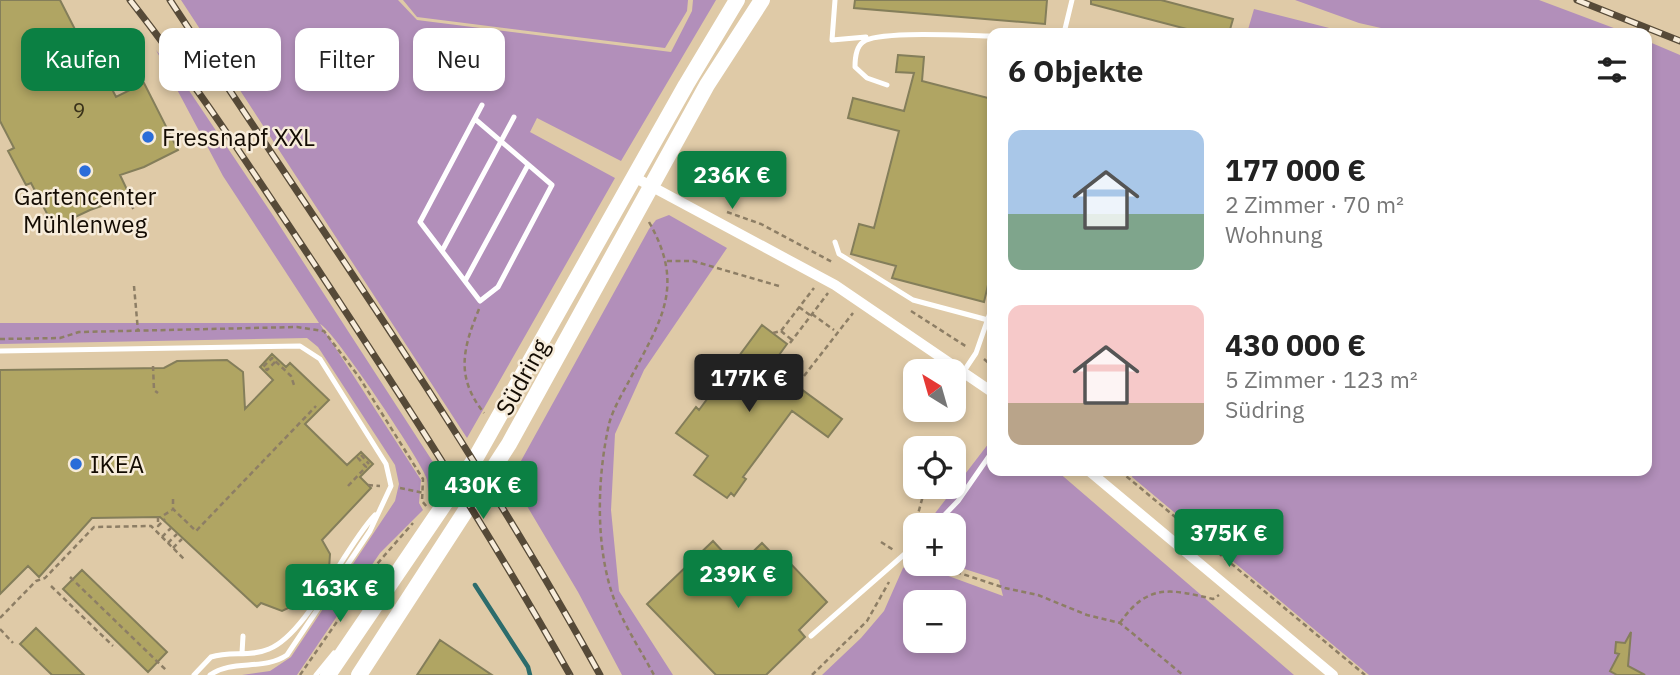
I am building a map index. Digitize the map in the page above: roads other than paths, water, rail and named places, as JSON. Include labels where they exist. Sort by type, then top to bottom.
[{"type":"main road","name":"Südring","points":[[328,675],[495,427],[634,177],[737,0]]},
{"type":"main road","name":"Südring","points":[[359,675],[509,444],[707,85],[762,0]]},
{"type":"street","points":[[634,177],[835,285],[945,359]]},
{"type":"street","points":[[966,373],[987,388]]},
{"type":"street","points":[[1094,476],[1333,675]]},
{"type":"lane","points":[[835,0],[832,40],[987,36]]},
{"type":"lane","points":[[1065,28],[1072,0]]},
{"type":"lane","points":[[872,37],[858,48],[855,67],[867,78],[887,85]]},
{"type":"lane","points":[[475,120],[552,186],[498,287],[480,301],[420,222],[482,105]]},
{"type":"lane","points":[[442,251],[514,117]]},
{"type":"lane","points":[[465,281],[528,165]]},
{"type":"lane","points":[[835,242],[839,254],[913,300],[987,320]]},
{"type":"lane","points":[[966,369],[976,353],[987,323]]},
{"type":"lane","points":[[0,351],[300,346],[320,359],[386,464],[391,486],[370,531],[287,654],[269,664],[223,669],[211,675]]},
{"type":"lane","points":[[946,513],[987,459]]},
{"type":"lane","points":[[194,675],[211,657],[268,650],[294,629],[363,527],[380,510]]},
{"type":"lane","points":[[811,636],[862,589],[903,557]]},
{"type":"lane","points":[[316,675],[383,594]]},
{"type":"lane","points":[[242,653],[243,636]]},
{"type":"waterway","points":[[475,585],[528,667],[530,675]]},
{"type":"railway","points":[[130,0],[225,131],[414,417],[570,675]]},
{"type":"railway","points":[[170,0],[446,417],[600,675]]},
{"type":"railway","points":[[1577,0],[1647,28]]},
{"type":"railway","points":[[1652,30],[1680,41]]},
{"type":"place","name":"Fressnapf XXL","points":[[148,137]]},
{"type":"place","name":"Gartencenter Mühlenweg","points":[[85,171]]},
{"type":"place","name":"IKEA","points":[[76,464]]}]
